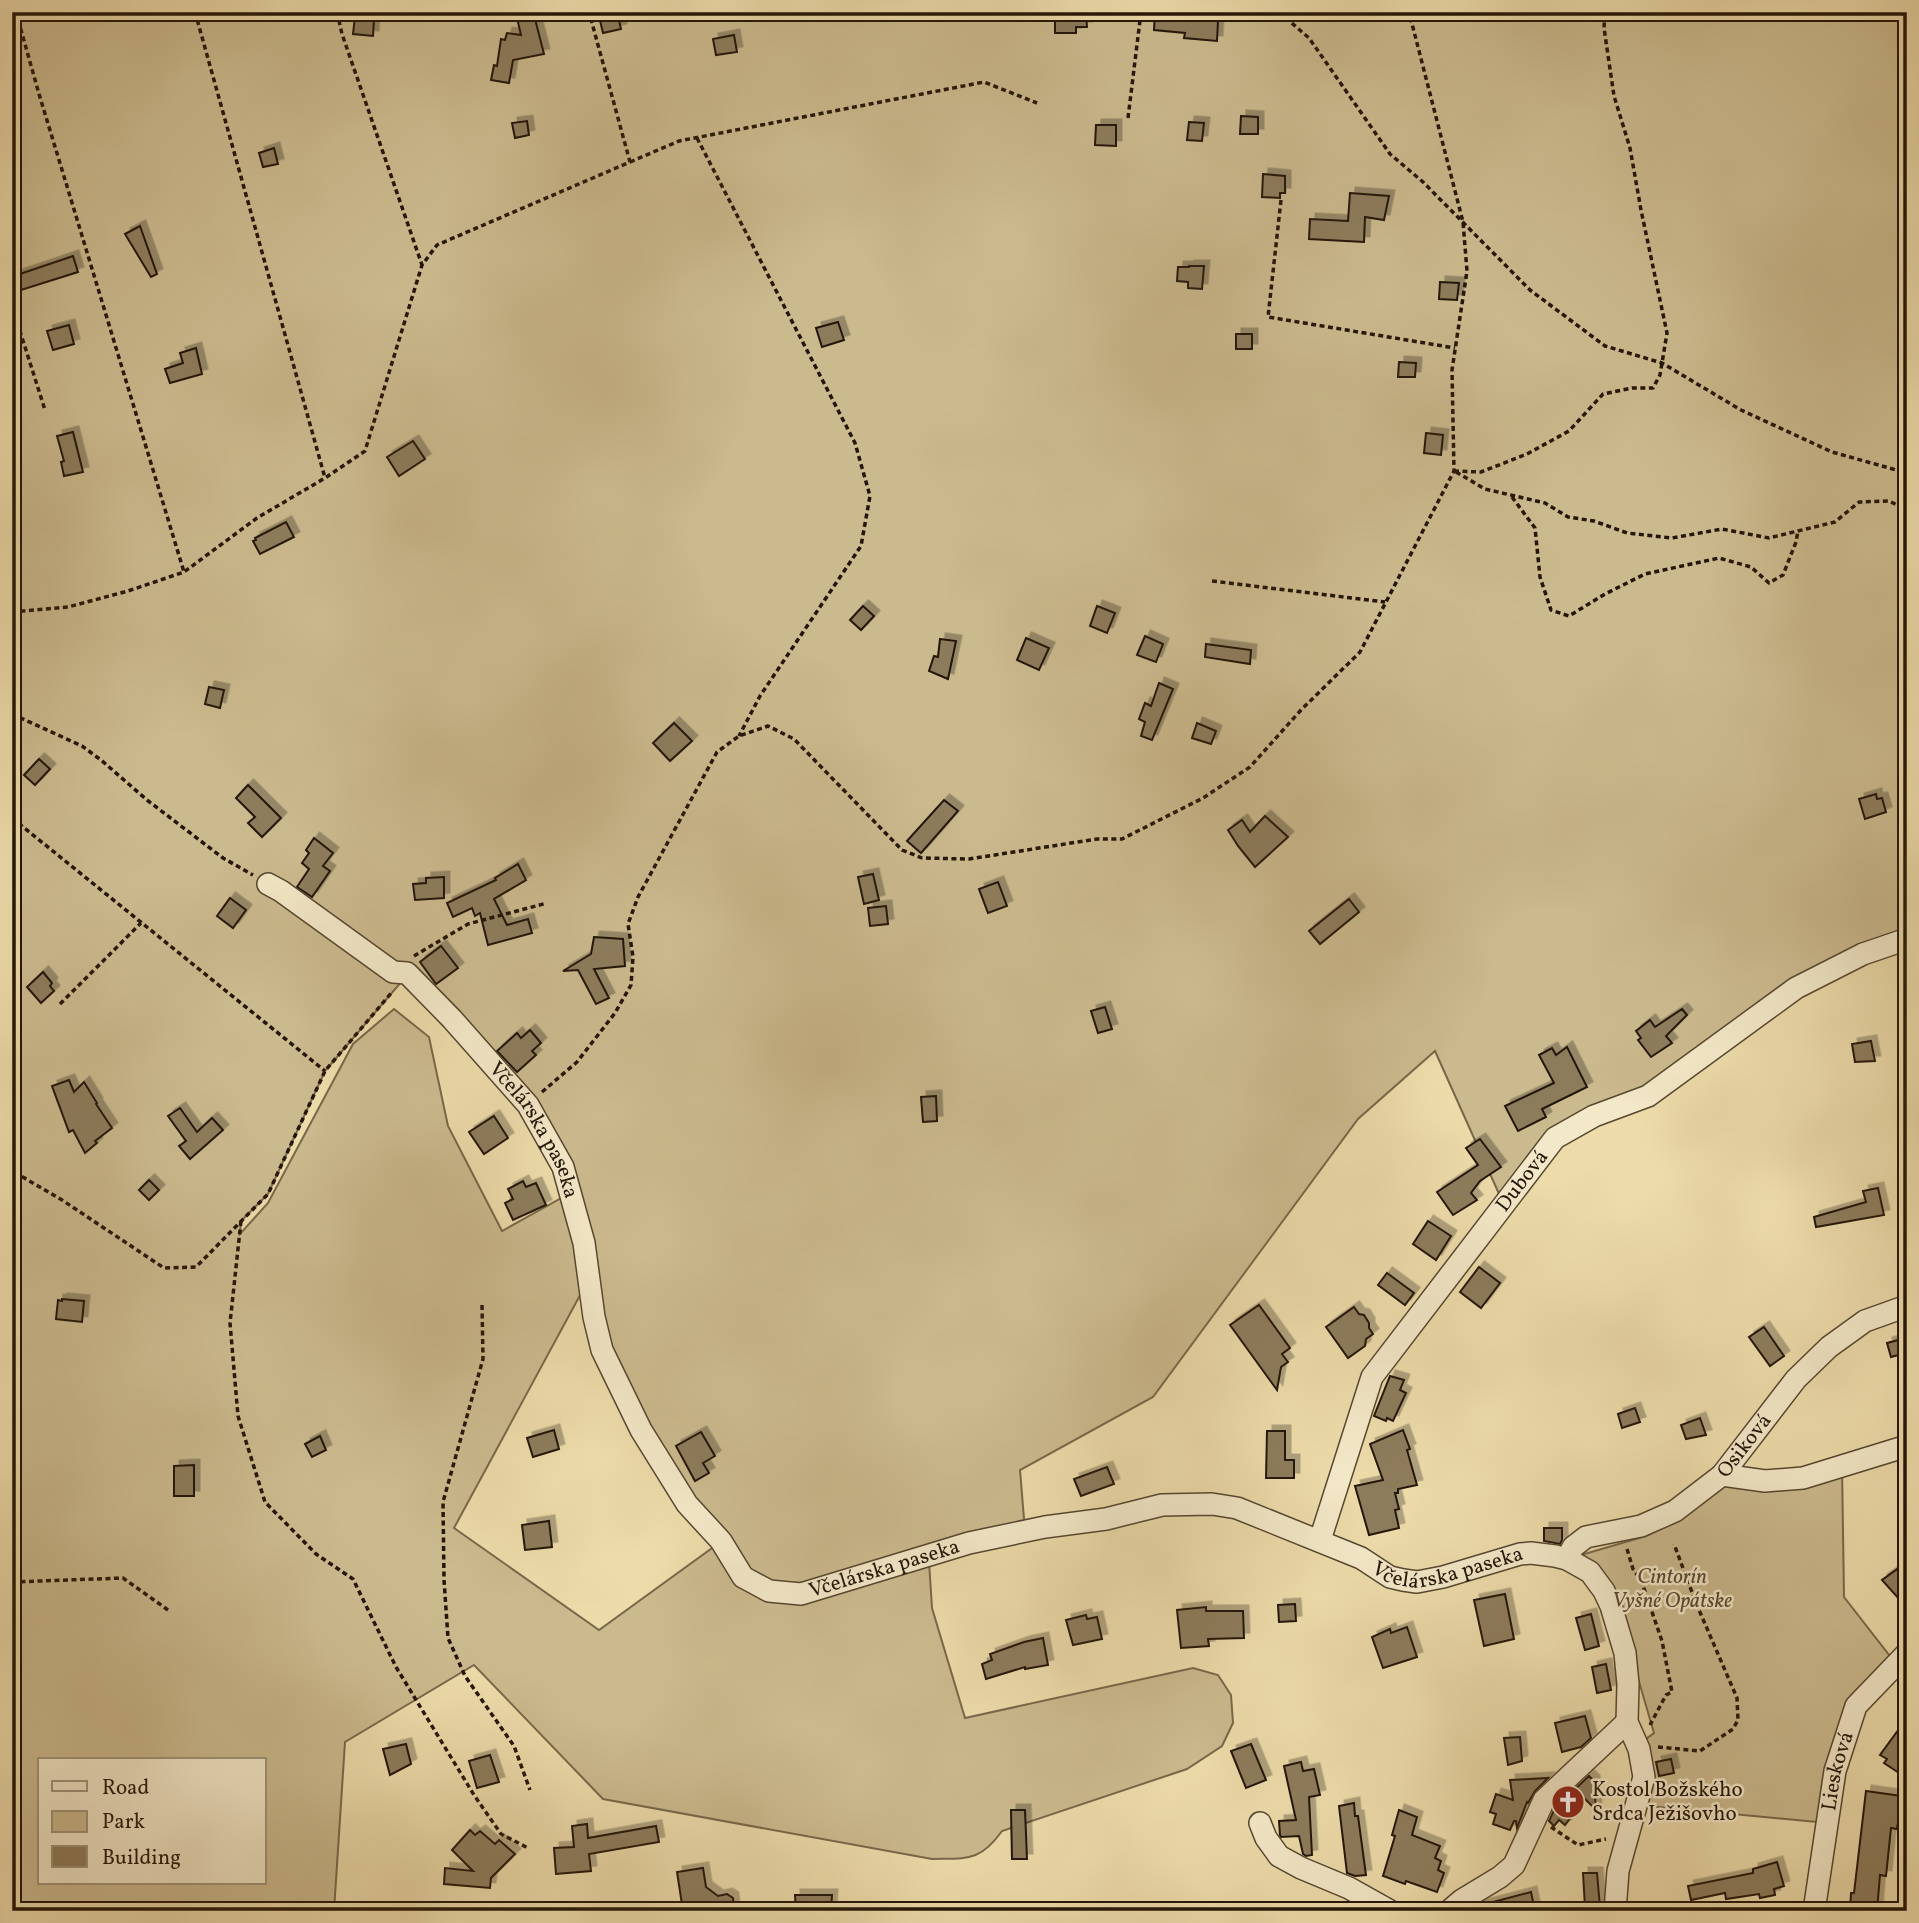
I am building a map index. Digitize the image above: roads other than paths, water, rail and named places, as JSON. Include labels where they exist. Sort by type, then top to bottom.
[{"type":"street","name":"Včelárska paseka","points":[[268,884],[400,972],[452,1019],[528,1105],[563,1167],[584,1243],[594,1317],[602,1350],[641,1430],[687,1504],[721,1541],[743,1577],[769,1591],[801,1594],[968,1543],[1045,1527],[1106,1520],[1162,1505],[1212,1504],[1237,1508],[1361,1558],[1390,1577],[1417,1582],[1520,1554],[1543,1554],[1567,1559],[1590,1572],[1604,1591],[1625,1653],[1628,1684],[1627,1722]]},
{"type":"street","name":"Dubová","points":[[1320,1541],[1372,1377],[1555,1138],[1594,1116],[1648,1096],[1796,988],[1863,954],[1907,939]]},
{"type":"street","name":"Osiková","points":[[1567,1559],[1573,1546],[1586,1537],[1641,1526],[1675,1511],[1722,1475],[1796,1378],[1829,1347],[1865,1321],[1907,1307]]},
{"type":"street","points":[[1722,1475],[1766,1481],[1803,1478],[1907,1446]]},
{"type":"street","name":"Liesková","points":[[1814,1911],[1835,1770],[1856,1706],[1907,1653]]},
{"type":"street","points":[[1449,1911],[1500,1877],[1514,1864],[1544,1800],[1627,1722],[1639,1749],[1644,1777],[1621,1857],[1615,1911]]},
{"type":"street","points":[[1260,1823],[1266,1838],[1279,1856],[1349,1888],[1390,1911]]},
{"type":"place","name":"Kostol Božského Srdca Ježišovho","points":[[1568,1802]]},
{"type":"park label","name":"Cintorín Vyšné Opátske","points":[[1672,1589]]}]
